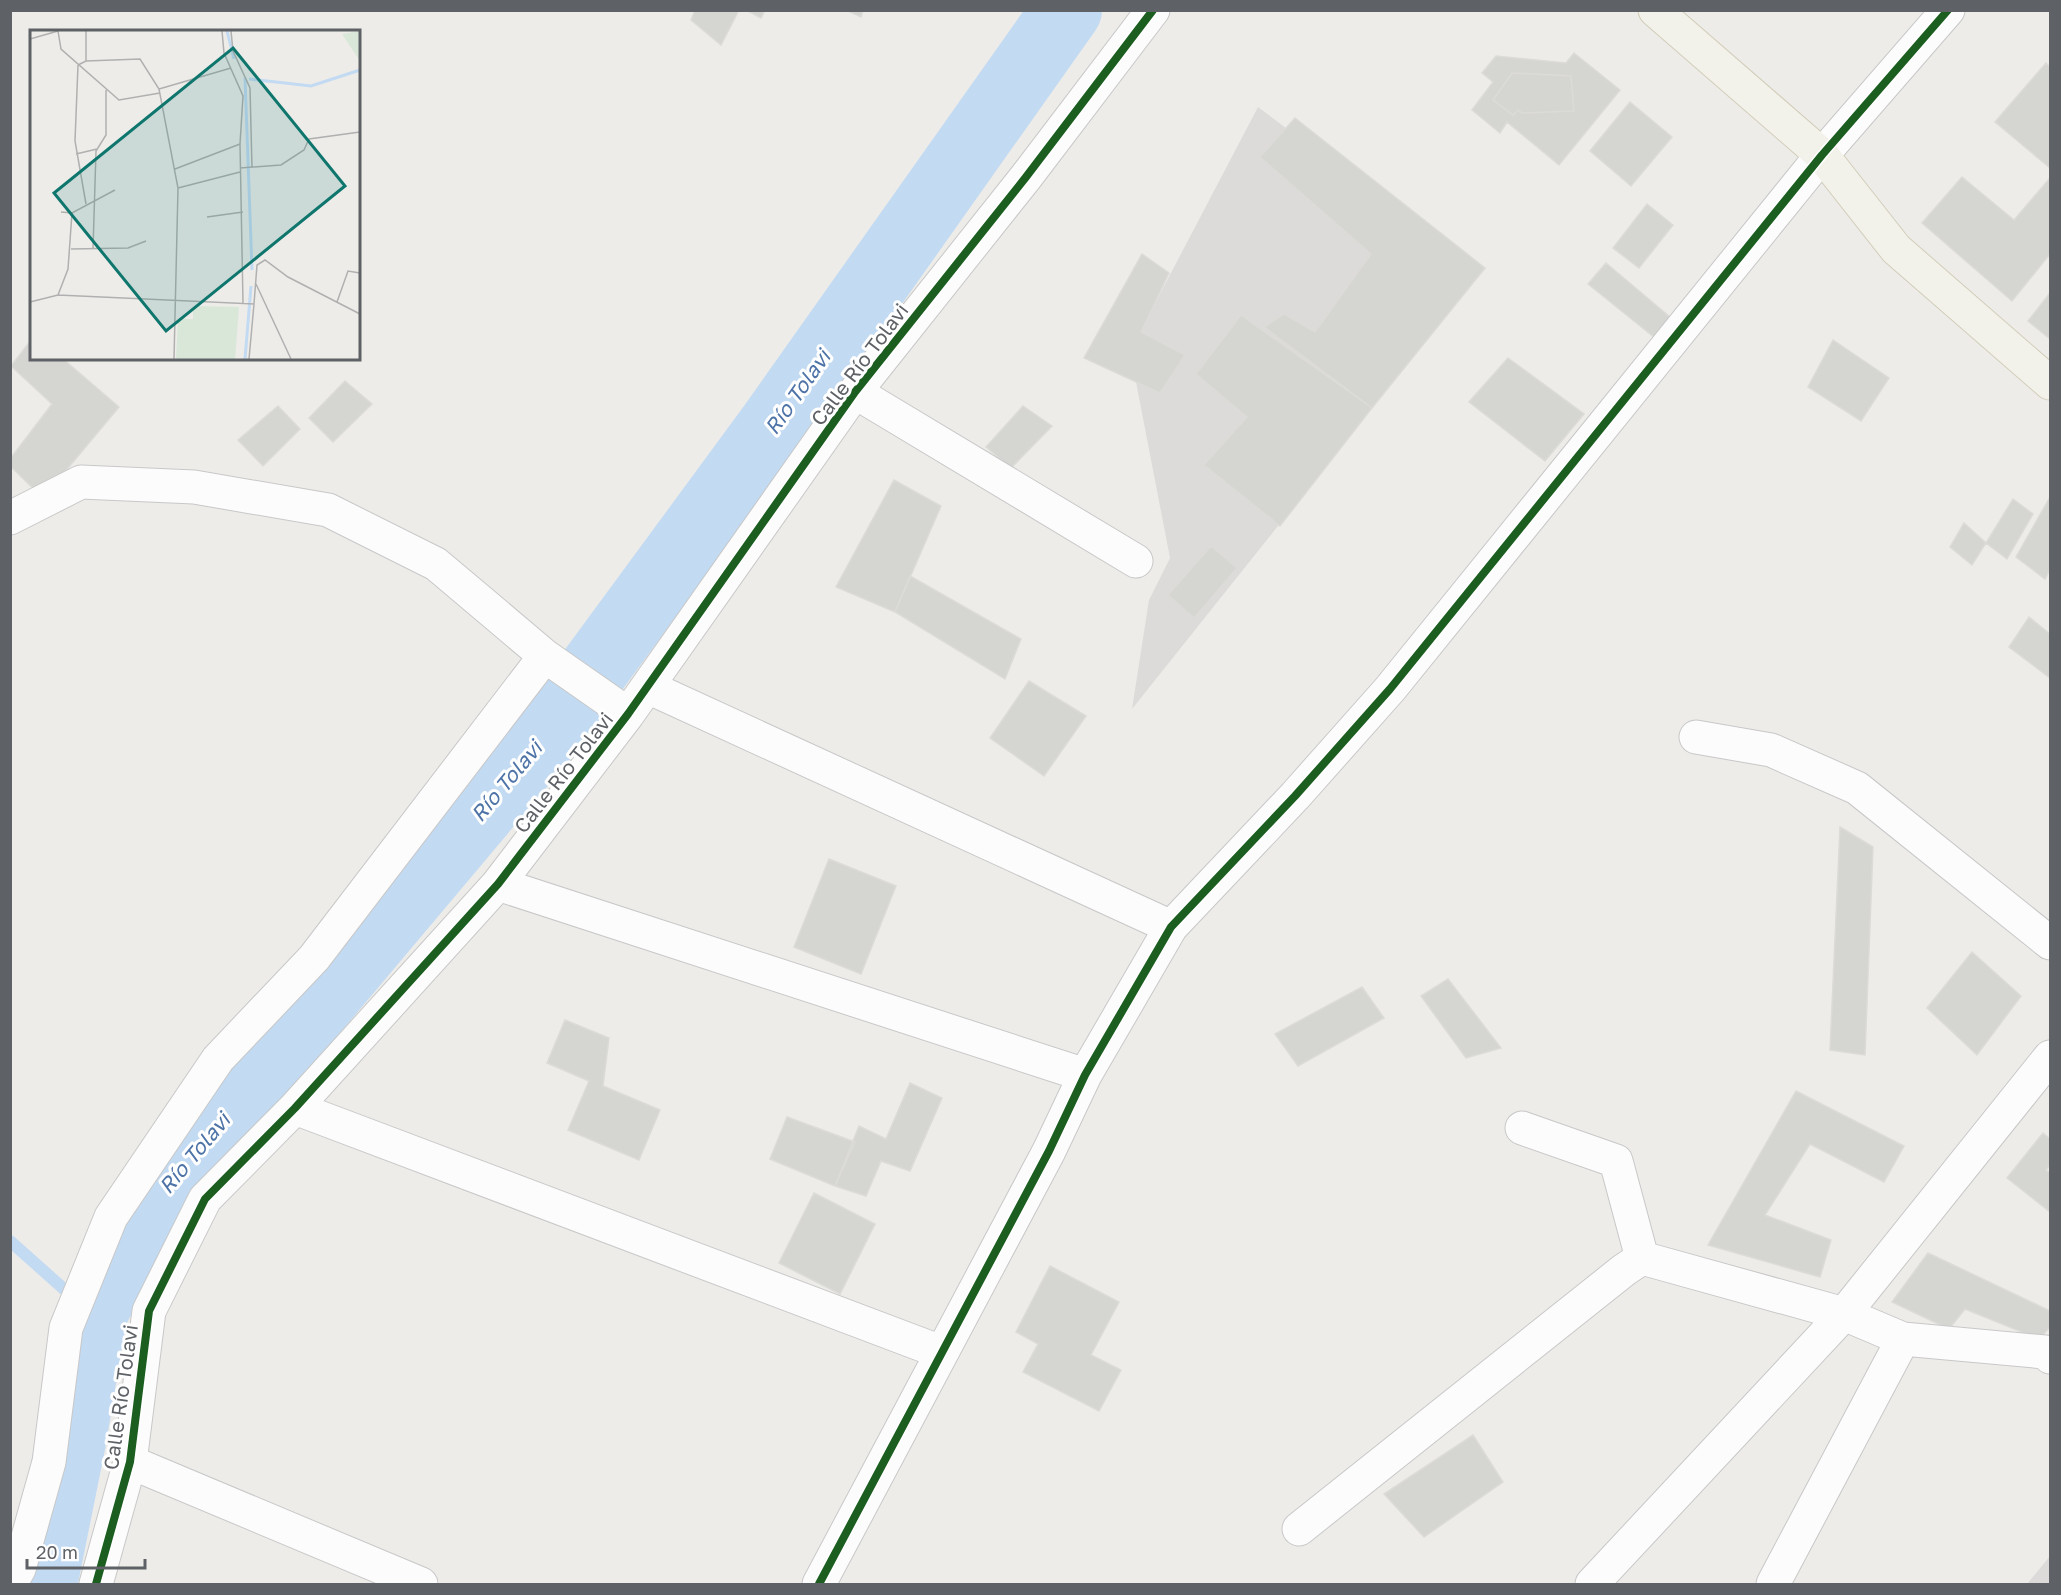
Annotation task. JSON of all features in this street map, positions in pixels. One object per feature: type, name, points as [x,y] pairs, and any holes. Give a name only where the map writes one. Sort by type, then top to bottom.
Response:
[{"type":"main road","points":[[1656,10],[1822,155],[1896,249],[2050,383]]},
{"type":"street","name":"Calle Río Tolavi","points":[[96,1584],[130,1462],[149,1311],[205,1199],[295,1108],[498,884],[648,687],[855,392],[1026,177],[1153,10]]},
{"type":"street","points":[[819,1584],[1049,1151],[1085,1075],[1171,927],[1295,796],[1390,689],[1822,155],[1948,10]]},
{"type":"street","points":[[855,392],[1136,561]]},
{"type":"street","points":[[10,518],[81,483],[194,488],[328,510],[436,564],[547,657],[627,713]]},
{"type":"street","points":[[10,1584],[19,1569],[49,1462],[66,1328],[111,1217],[218,1059],[315,958],[547,657]]},
{"type":"street","points":[[648,687],[1171,927]]},
{"type":"street","points":[[1696,737],[1771,750],[1857,788],[2050,943]]},
{"type":"street","points":[[498,884],[1085,1075]]},
{"type":"street","points":[[1592,1584],[1844,1314],[2050,1057]]},
{"type":"street","points":[[295,1108],[941,1352]]},
{"type":"street","points":[[1522,1128],[1616,1161],[1633,1264]]},
{"type":"street","points":[[1633,1264],[1844,1314],[1903,1339],[2049,1352]]},
{"type":"street","points":[[1299,1528],[1633,1264]]},
{"type":"street","points":[[1773,1584],[1903,1339]]},
{"type":"street","points":[[130,1462],[421,1584]]},
{"type":"shaded area","points":[[1258,107],[1479,274],[1132,709],[1149,600],[1170,558],[1130,351]]},
{"type":"shaded area","points":[[2050,1556],[2050,1584],[2027,1584]]},
{"type":"building","points":[[695,10],[739,10],[721,45],[691,20]]},
{"type":"building","points":[[746,10],[765,10],[761,18]]},
{"type":"building","points":[[846,10],[863,10],[861,17]]},
{"type":"building","points":[[1574,53],[1620,90],[1559,165],[1507,122],[1500,133],[1472,110],[1493,82],[1482,73],[1496,56],[1566,63]]},
{"type":"building","points":[[2046,63],[2050,67],[2050,168],[1995,122]]},
{"type":"building","points":[[1512,73],[1571,76],[1574,111],[1522,113],[1518,110],[1513,115],[1493,100]]},
{"type":"building","points":[[1630,102],[1672,137],[1631,186],[1590,151]]},
{"type":"building","points":[[1295,118],[1485,268],[1372,408],[1264,327],[1284,314],[1315,332],[1371,254],[1260,157]]},
{"type":"building","points":[[1962,177],[2014,220],[2050,178],[2050,254],[2012,301],[1922,223]]},
{"type":"building","points":[[1647,204],[1673,225],[1639,268],[1613,248]]},
{"type":"building","points":[[1142,254],[1169,273],[1141,332],[1185,355],[1160,393],[1084,358]]},
{"type":"building","points":[[1606,263],[1676,322],[1660,342],[1588,284]]},
{"type":"building","points":[[2050,293],[2050,339],[2028,321]]},
{"type":"building","points":[[1241,315],[1372,408],[1280,526],[1204,465],[1247,417],[1196,374]]},
{"type":"building","points":[[1833,340],[1889,378],[1861,421],[1808,387]]},
{"type":"building","points":[[30,342],[30,360],[64,360],[119,407],[43,498],[10,466],[10,459],[52,404],[11,366]]},
{"type":"building","points":[[1508,358],[1584,414],[1545,461],[1469,402]]},
{"type":"building","points":[[345,381],[372,404],[333,442],[309,418]]},
{"type":"building","points":[[278,406],[300,429],[263,466],[238,440]]},
{"type":"building","points":[[1023,406],[1052,426],[1011,468],[986,447]]},
{"type":"building","points":[[894,480],[941,506],[895,612],[836,587]]},
{"type":"building","points":[[2050,497],[2050,569],[2045,579],[2016,557]]},
{"type":"building","points":[[2013,499],[2033,514],[2007,559],[1986,543]]},
{"type":"building","points":[[1964,523],[1986,543],[1972,565],[1950,547]]},
{"type":"building","points":[[1211,546],[1237,568],[1194,618],[1168,595]]},
{"type":"building","points":[[910,576],[1021,639],[1005,679],[895,612]]},
{"type":"building","points":[[2029,617],[2050,634],[2050,678],[2009,647]]},
{"type":"building","points":[[1029,681],[1086,716],[1044,776],[990,738]]},
{"type":"building","points":[[1840,827],[1873,847],[1865,1055],[1830,1050]]},
{"type":"building","points":[[829,859],[896,886],[861,974],[794,947]]},
{"type":"building","points":[[1972,952],[2021,996],[1977,1055],[1927,1008]]},
{"type":"building","points":[[1448,979],[1501,1048],[1466,1058],[1421,996]]},
{"type":"building","points":[[1362,987],[1384,1018],[1298,1066],[1275,1034]]},
{"type":"building","points":[[565,1020],[609,1038],[603,1086],[660,1110],[639,1160],[568,1130],[589,1081],[547,1063]]},
{"type":"building","points":[[910,1083],[942,1098],[910,1171],[881,1161],[866,1196],[835,1186],[859,1126],[886,1139]]},
{"type":"building","points":[[1796,1091],[1904,1146],[1884,1182],[1810,1144],[1765,1215],[1831,1240],[1820,1277],[1708,1245]]},
{"type":"building","points":[[787,1117],[855,1142],[835,1186],[770,1159]]},
{"type":"building","points":[[2043,1133],[2050,1139],[2050,1165],[2046,1170],[2050,1173],[2050,1212],[2007,1178]]},
{"type":"building","points":[[814,1193],[875,1224],[840,1294],[779,1263]]},
{"type":"building","points":[[1928,1253],[2050,1311],[2050,1327],[2039,1339],[1965,1309],[1949,1329],[1892,1302]]},
{"type":"building","points":[[1050,1266],[1119,1302],[1091,1355],[1121,1370],[1099,1411],[1023,1372],[1038,1344],[1016,1332]]},
{"type":"building","points":[[1473,1435],[1503,1482],[1424,1537],[1384,1494]]},
{"type":"waterway","name":"Río Tolavi","points":[[39,1584],[44,1575],[71,1441],[92,1314],[152,1202],[550,729],[772,427],[1067,10]]},
{"type":"waterway","points":[[10,1241],[92,1314]]},
{"type":"cycle path","points":[[96,1584],[130,1462],[149,1311],[205,1199],[295,1108],[498,884],[628,714],[855,392],[1026,177],[1153,10]]},
{"type":"cycle path","points":[[819,1584],[1049,1151],[1085,1075],[1171,927],[1295,796],[1390,689],[1822,155],[1948,10]]}]
